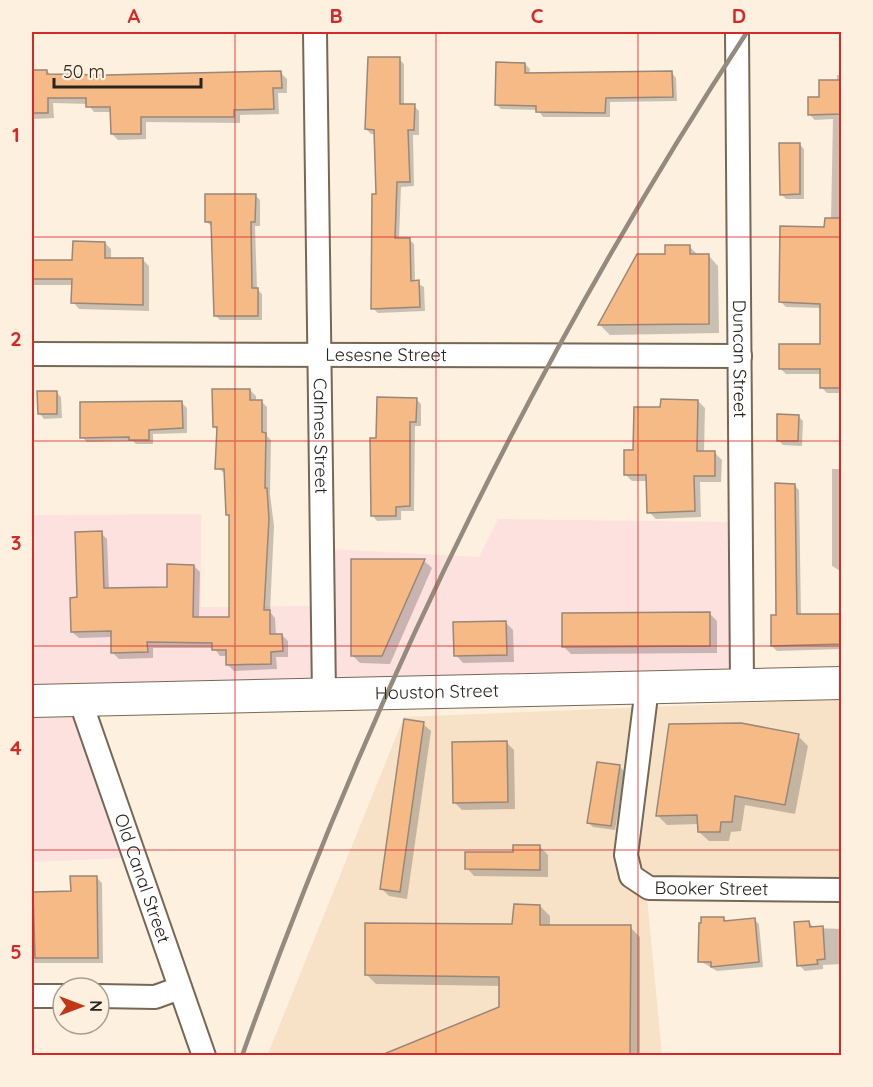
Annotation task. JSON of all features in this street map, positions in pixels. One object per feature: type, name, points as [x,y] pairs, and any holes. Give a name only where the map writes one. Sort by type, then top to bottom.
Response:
[{"type":"street","name":"Calmes Street","points":[[315,32],[324,695]]},
{"type":"street","name":"Duncan Street","points":[[736,32],[742,686]]},
{"type":"street","name":"Lesesne Street","points":[[32,354],[740,356]]},
{"type":"street","name":"Houston Street","points":[[32,701],[842,683]]},
{"type":"street","name":"Booker Street","points":[[647,688],[626,855],[631,876],[649,888],[842,890]]},
{"type":"street","name":"Old Canal Street","points":[[80,700],[204,1056]]},
{"type":"street","points":[[111,996],[155,997],[180,988]]},
{"type":"street","points":[[32,996],[51,996]]},
{"type":"shaded area","points":[[201,514],[201,607],[310,606],[310,548],[479,557],[498,519],[732,522],[730,674],[68,690],[125,858],[32,862],[32,515]]},
{"type":"shaded area","points":[[841,699],[841,878],[645,876],[662,1055],[267,1056],[404,717]]},
{"type":"building","points":[[368,57],[400,57],[400,104],[415,104],[414,130],[408,130],[410,182],[397,182],[395,238],[410,238],[411,281],[419,280],[420,307],[371,309],[372,194],[376,194],[374,130],[365,129]]},
{"type":"building","points":[[496,62],[525,63],[525,73],[672,71],[673,97],[606,98],[605,113],[536,112],[536,106],[495,105]]},
{"type":"building","points":[[32,70],[47,70],[47,74],[106,75],[281,71],[282,88],[273,88],[274,109],[234,110],[234,117],[141,117],[141,134],[111,134],[110,107],[86,107],[86,98],[48,98],[48,113],[32,113]]},
{"type":"building","points":[[819,80],[842,80],[842,114],[808,115],[808,97],[819,97]]},
{"type":"building","points":[[779,143],[800,143],[800,194],[780,195]]},
{"type":"building","points":[[205,194],[256,194],[255,222],[251,222],[252,288],[258,288],[258,316],[214,316],[211,222],[205,222]]},
{"type":"building","points":[[825,218],[842,218],[842,388],[820,388],[820,369],[779,369],[779,344],[820,344],[820,304],[779,302],[780,226],[824,227]]},
{"type":"building","points":[[73,241],[105,242],[105,258],[143,258],[143,305],[71,303],[72,279],[32,279],[32,260],[72,260]]},
{"type":"building","points":[[665,245],[690,245],[690,254],[709,254],[709,324],[598,325],[637,254],[665,254]]},
{"type":"building","points":[[212,389],[250,389],[250,400],[262,400],[262,432],[266,433],[265,488],[267,488],[269,519],[264,610],[270,610],[270,634],[282,634],[283,651],[271,652],[271,664],[226,665],[226,650],[212,650],[212,643],[147,642],[148,652],[111,653],[111,631],[71,632],[70,598],[77,597],[75,532],[102,531],[104,588],[167,587],[167,564],[194,565],[193,617],[229,617],[229,515],[226,515],[224,469],[215,469],[217,427],[213,427]]},
{"type":"building","points":[[37,391],[57,391],[57,414],[38,414]]},
{"type":"building","points":[[377,397],[417,398],[416,422],[410,422],[410,506],[396,507],[396,516],[371,516],[370,438],[376,438]]},
{"type":"building","points":[[661,399],[698,400],[697,451],[715,451],[715,476],[694,476],[695,511],[647,513],[646,475],[624,475],[624,450],[633,450],[634,407],[660,407]]},
{"type":"building","points":[[182,401],[183,428],[149,430],[149,440],[129,440],[129,437],[80,438],[80,402]]},
{"type":"building","points":[[777,414],[799,415],[798,441],[777,441]]},
{"type":"building","points":[[775,483],[795,484],[797,614],[842,614],[842,644],[771,646],[771,615],[776,615]]},
{"type":"building","points":[[351,559],[425,559],[382,656],[351,656]]},
{"type":"building","points":[[710,612],[710,646],[562,647],[562,613]]},
{"type":"building","points":[[506,621],[507,655],[454,656],[453,622]]},
{"type":"building","points":[[404,719],[424,722],[400,892],[380,889]]},
{"type":"building","points":[[741,723],[799,734],[785,805],[735,796],[732,822],[721,822],[720,832],[698,832],[697,815],[656,816],[669,724]]},
{"type":"building","points":[[507,741],[508,802],[453,803],[452,742]]},
{"type":"building","points":[[597,762],[620,765],[611,826],[587,823]]},
{"type":"building","points":[[513,845],[540,845],[540,870],[465,869],[465,852],[513,852]]},
{"type":"building","points":[[70,876],[97,876],[98,958],[35,958],[33,892],[71,891]]},
{"type":"building","points":[[514,904],[540,905],[540,925],[631,925],[630,1056],[379,1056],[499,1007],[499,977],[365,975],[365,923],[512,924]]},
{"type":"building","points":[[701,917],[724,917],[724,921],[755,918],[759,962],[711,967],[711,962],[698,962]]},
{"type":"building","points":[[809,921],[810,927],[823,926],[825,959],[817,960],[818,964],[797,966],[794,922]]},
{"type":"railway","points":[[242,1056],[292,922],[346,789],[403,658],[464,529],[598,276],[671,153],[747,32]]}]
